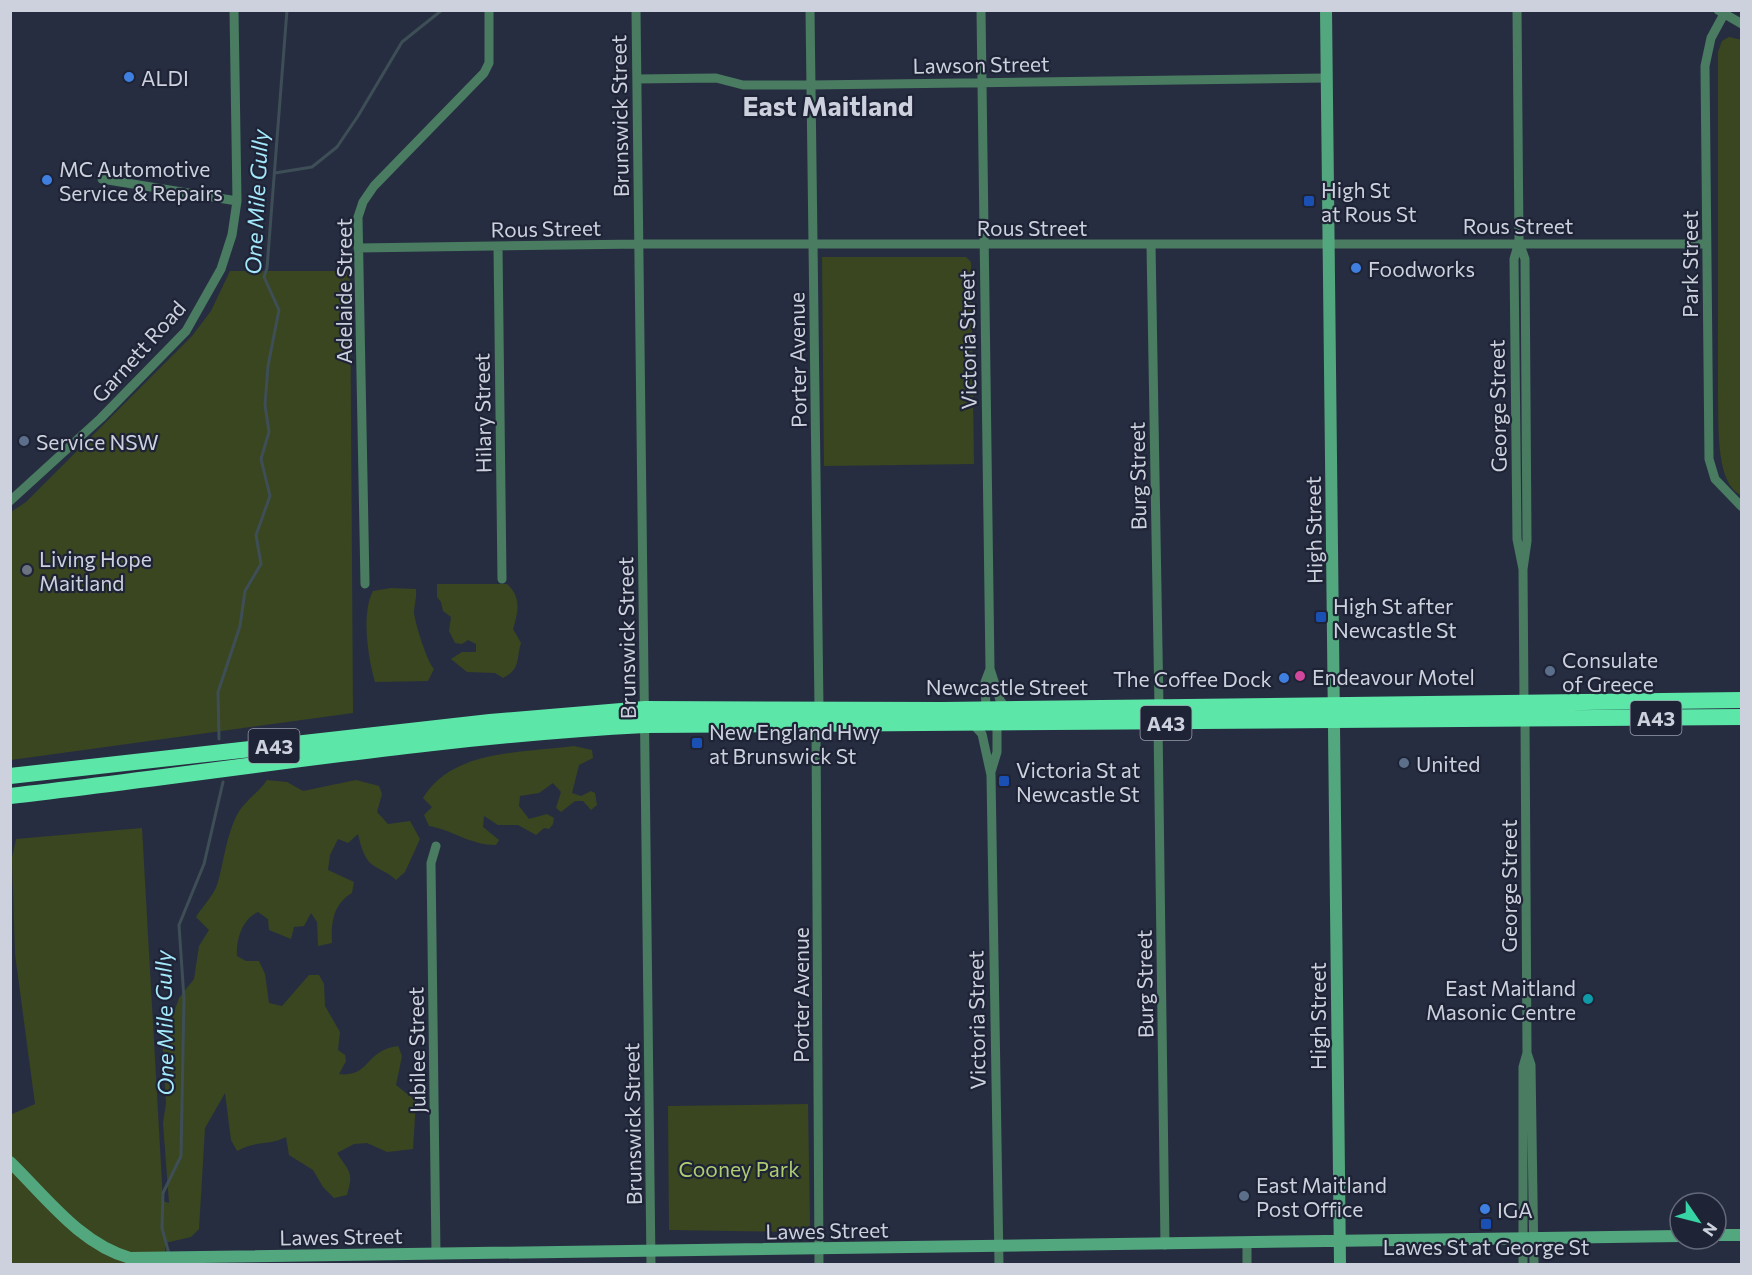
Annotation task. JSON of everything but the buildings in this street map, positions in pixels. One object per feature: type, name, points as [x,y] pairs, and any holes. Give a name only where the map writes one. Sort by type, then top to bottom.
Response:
[{"type":"highway","name":"Newcastle Street","points":[[1525,711],[1742,700]]},
{"type":"highway","name":"Newcastle Street","points":[[490,730],[645,717],[970,717],[986,709],[1159,715],[1525,711],[1742,717]]},
{"type":"highway","points":[[986,709],[1020,724]]},
{"type":"highway","name":"Newcastle Street","points":[[997,724],[1159,715]]},
{"type":"highway","points":[[970,717],[997,724]]},
{"type":"highway","name":"A43","points":[[10,776],[490,730]]},
{"type":"highway","name":"A43","points":[[10,796],[490,730]]},
{"type":"main road","name":"High Street","points":[[1326,10],[1340,1264]]},
{"type":"main road","name":"Lawes Street","points":[[10,1162],[84,1235],[98,1246],[130,1261],[183,1257],[309,1260],[436,1254],[493,1259],[651,1258],[820,1249],[1668,1236]]},
{"type":"street","name":"Garnett Road","points":[[10,501],[101,418],[186,331],[221,269],[232,235],[237,201],[234,10]]},
{"type":"street","name":"Adelaide Street","points":[[365,584],[358,217],[363,202],[374,186],[484,73],[489,63],[489,10]]},
{"type":"street","name":"Brunswick Street","points":[[636,10],[651,1258]]},
{"type":"street","name":"Porter Avenue","points":[[810,10],[812,246],[816,349],[819,1264]]},
{"type":"street","name":"Victoria Street","points":[[981,10],[990,669],[1000,700],[1006,709]]},
{"type":"street","name":"George Street","points":[[1517,10],[1519,242],[1525,259],[1527,541],[1523,569],[1527,1053],[1523,1066],[1529,1238],[1534,1264]]},
{"type":"street","points":[[1721,12],[1740,20]]},
{"type":"street","name":"Park Street","points":[[1721,12],[1706,66],[1708,459],[1715,479],[1742,507]]},
{"type":"street","name":"Lawson Street","points":[[637,79],[716,78],[743,85],[812,86],[982,81],[1327,78]]},
{"type":"street","points":[[102,179],[237,201]]},
{"type":"street","name":"Rous Street","points":[[358,248],[639,244],[812,246],[1519,242],[1706,244]]},
{"type":"street","name":"Burg Street","points":[[1151,245],[1165,1245]]},
{"type":"street","name":"Hilary Street","points":[[498,246],[502,579]]},
{"type":"street","name":"Victoria Street","points":[[986,709],[985,682],[990,669]]},
{"type":"street","name":"Victoria Street","points":[[970,717],[982,734],[991,775],[999,1264]]},
{"type":"street","name":"Victoria Street","points":[[991,775],[997,752],[997,724]]},
{"type":"street","name":"Jubilee Street","points":[[436,846],[431,862],[436,1254]]},
{"type":"street","name":"George Street","points":[[1523,1264],[1529,1238]]},
{"type":"street","points":[[1247,1264],[1248,1244]]},
{"type":"green space","points":[[1729,37],[1742,40],[1741,495],[1727,478],[1720,451],[1718,421],[1718,52],[1722,41]]},
{"type":"green space","points":[[822,257],[966,257],[971,262],[974,464],[824,466]]},
{"type":"green space","points":[[230,271],[350,271],[353,713],[11,760],[11,512],[26,502],[192,336],[211,311]]},
{"type":"green space","points":[[437,584],[507,584],[512,589],[518,605],[513,629],[521,643],[517,663],[509,675],[503,678],[495,673],[467,672],[451,659],[462,652],[476,652],[476,644],[468,640],[462,644],[455,643],[449,631],[451,617],[443,611],[437,597]]},
{"type":"green space","points":[[391,588],[416,589],[415,618],[425,651],[434,669],[428,681],[375,682],[368,648],[367,611],[373,591]]},
{"type":"green space","points":[[574,746],[592,750],[593,758],[579,765],[572,793],[581,796],[591,791],[595,793],[597,805],[591,810],[583,801],[575,801],[561,812],[556,808],[561,792],[553,783],[539,793],[520,796],[519,806],[529,819],[547,814],[554,818],[549,829],[544,828],[536,835],[518,825],[498,825],[484,816],[483,827],[499,840],[496,845],[478,843],[429,826],[424,815],[432,807],[423,798],[436,782],[452,770],[491,756]]},
{"type":"green space","points":[[267,780],[287,782],[303,791],[356,780],[379,786],[382,794],[377,812],[388,824],[410,821],[420,839],[405,872],[396,880],[369,861],[358,834],[348,843],[338,839],[330,855],[328,870],[354,882],[352,893],[341,903],[334,915],[332,943],[318,946],[317,922],[311,913],[304,926],[294,927],[291,939],[269,930],[268,919],[258,912],[252,915],[244,925],[237,950],[237,956],[246,961],[259,961],[265,974],[269,1003],[282,1006],[309,975],[319,975],[324,984],[325,1006],[340,1032],[338,1050],[345,1055],[346,1061],[339,1074],[357,1072],[379,1053],[398,1046],[402,1056],[396,1085],[416,1101],[413,1149],[387,1152],[367,1143],[354,1144],[337,1153],[349,1172],[350,1181],[347,1195],[334,1198],[323,1187],[313,1170],[289,1155],[286,1137],[250,1145],[237,1151],[231,1140],[225,1093],[205,1128],[199,1229],[191,1237],[165,1243],[166,1264],[11,1264],[10,1115],[35,1104],[15,954],[12,858],[16,839],[142,828],[163,1201],[169,1203],[163,1123],[166,1103],[162,1033],[172,1018],[179,998],[194,979],[199,946],[209,930],[196,917],[216,887],[235,819],[242,807]]},
{"type":"green space","name":"Cooney Park","points":[[808,1104],[810,1226],[804,1232],[669,1230],[668,1106]]},
{"type":"waterway","name":"One Mile Gully","points":[[219,739],[218,692],[240,626],[245,591],[261,564],[256,535],[270,496],[261,459],[269,432],[265,405],[268,366],[279,310],[264,277],[267,268],[287,10]]},
{"type":"waterway","points":[[275,173],[312,167],[337,147],[402,42],[442,10]]},
{"type":"waterway","name":"One Mile Gully","points":[[169,1254],[162,1228],[163,1193],[181,1156],[184,999],[179,925],[204,864],[223,782]]},
{"type":"place","name":"ALDI","points":[[129,77]]},
{"type":"place","name":"MC Automotive Service & Repairs","points":[[47,180]]},
{"type":"place","name":"High St at Rous St","points":[[1309,201]]},
{"type":"place","name":"Foodworks","points":[[1356,268]]},
{"type":"place","name":"Service NSW","points":[[24,441]]},
{"type":"place","name":"Living Hope Maitland","points":[[27,570]]},
{"type":"place","name":"High St after Newcastle St","points":[[1321,617]]},
{"type":"place","name":"Consulate of Greece","points":[[1550,671]]},
{"type":"place","name":"Endeavour Motel","points":[[1300,676]]},
{"type":"place","name":"The Coffee Dock","points":[[1284,678]]},
{"type":"place","name":"New England Hwy at Brunswick St","points":[[697,743]]},
{"type":"place","name":"United","points":[[1404,763]]},
{"type":"place","name":"Victoria St at Newcastle St","points":[[1004,781]]},
{"type":"place","name":"East Maitland Masonic Centre","points":[[1588,999]]},
{"type":"place","name":"East Maitland Post Office","points":[[1244,1196]]},
{"type":"place","name":"IGA","points":[[1485,1209]]},
{"type":"place","name":"Lawes St at George St","points":[[1486,1224]]},
{"type":"district","name":"East Maitland","points":[[828,105]]}]
